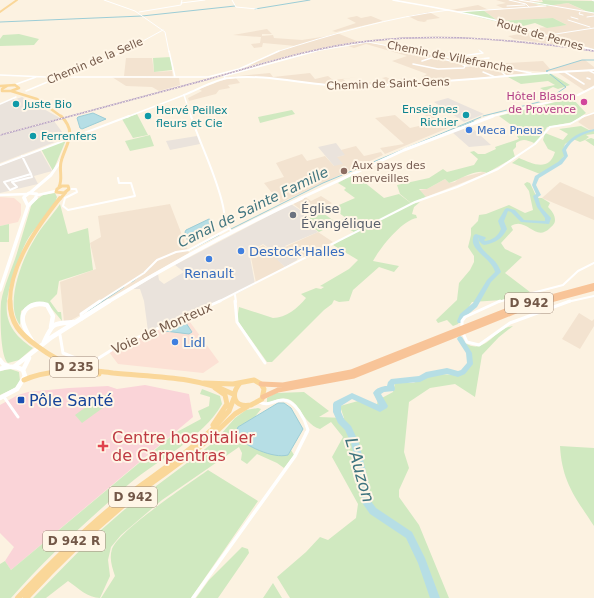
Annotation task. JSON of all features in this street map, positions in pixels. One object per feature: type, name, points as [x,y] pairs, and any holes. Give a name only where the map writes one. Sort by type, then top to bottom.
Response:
[{"type":"highway","name":"D 942","points":[[263,397],[278,390],[354,376],[518,306],[594,285]]},
{"type":"highway","name":"D 942","points":[[468,328],[521,309],[594,289]]},
{"type":"highway","name":"D 942","points":[[261,384],[283,385],[351,372],[447,337]]},
{"type":"main road","points":[[0,12],[17,0]]},
{"type":"main road","points":[[1,89],[13,85],[19,88],[22,93]]},
{"type":"main road","points":[[15,366],[31,356],[44,343],[132,286],[288,203],[411,147],[484,118],[578,95],[594,87]]},
{"type":"main road","points":[[1,89],[6,92],[19,88]]},
{"type":"main road","points":[[11,91],[22,93],[62,116],[67,122],[70,134],[61,167],[62,180],[67,189]]},
{"type":"main road","points":[[25,199],[54,172],[64,155]]},
{"type":"main road","points":[[59,200],[58,190],[62,180]]},
{"type":"main road","points":[[58,190],[67,189]]},
{"type":"main road","points":[[58,190],[67,189]]},
{"type":"main road","name":"D 235","points":[[67,189],[28,244],[11,292],[9,306],[13,323],[19,331],[33,343],[65,364],[80,369],[195,382]]},
{"type":"main road","points":[[0,290],[28,206],[38,195],[35,193],[29,194]]},
{"type":"main road","points":[[25,199],[34,199]]},
{"type":"main road","points":[[25,199],[28,206]]},
{"type":"main road","points":[[33,343],[22,316],[23,312],[31,305],[43,303],[48,306],[53,316],[65,329]]},
{"type":"main road","points":[[44,343],[51,327],[53,316]]},
{"type":"main road","points":[[51,327],[81,320]]},
{"type":"main road","points":[[49,333],[57,335]]},
{"type":"main road","points":[[24,380],[23,370],[31,356]]},
{"type":"main road","points":[[0,360],[3,364],[15,366],[23,370]]},
{"type":"main road","points":[[0,369],[9,366]]},
{"type":"main road","points":[[2,397],[17,389],[24,380],[37,374],[48,372],[99,374],[110,372]]},
{"type":"main road","points":[[249,380],[256,381],[261,384],[264,389],[263,397],[259,402],[248,406],[242,405],[234,396],[216,388],[195,382],[240,383],[249,380]]},
{"type":"main road","points":[[234,396],[236,387],[240,383]]},
{"type":"main road","points":[[210,432],[210,428],[216,422],[226,404],[225,395],[216,388]]},
{"type":"main road","name":"D 942 R","points":[[18,598],[60,553],[113,507],[210,432],[233,406],[234,396]]},
{"type":"main road","name":"D 942","points":[[26,598],[52,569],[91,533],[128,501],[213,437],[236,412],[248,406]]},
{"type":"street","points":[[104,0],[138,12],[163,30],[171,56],[175,77]]},
{"type":"street","points":[[138,12],[204,0]]},
{"type":"street","points":[[232,0],[236,7],[257,9]]},
{"type":"street","name":"Route de Pernes","points":[[393,0],[450,10],[510,24],[543,36],[594,50]]},
{"type":"street","points":[[509,0],[530,7]]},
{"type":"street","points":[[519,0],[546,6],[594,13]]},
{"type":"street","points":[[527,2],[539,0]]},
{"type":"street","points":[[506,6],[526,5]]},
{"type":"street","points":[[455,12],[546,6]]},
{"type":"street","points":[[0,75],[36,77],[211,76],[239,69],[276,52],[318,40],[341,31],[421,13],[450,10]]},
{"type":"street","points":[[580,11],[578,12],[579,14],[583,15]]},
{"type":"street","points":[[587,17],[594,16]]},
{"type":"street","points":[[571,17],[578,19]]},
{"type":"street","points":[[568,20],[593,28]]},
{"type":"street","points":[[543,36],[593,28]]},
{"type":"street","name":"Chemin de la Selle","points":[[26,91],[125,50],[163,30]]},
{"type":"street","name":"Chemin de Villefranche","points":[[224,78],[224,76],[293,56],[329,48],[368,42],[531,73]]},
{"type":"street","points":[[454,58],[483,53],[479,50]]},
{"type":"street","points":[[465,66],[460,63],[434,57],[413,64],[426,69],[438,70],[464,68],[465,66],[481,66],[501,71],[506,76]]},
{"type":"street","points":[[468,61],[489,58]]},
{"type":"street","name":"Chemin de Saint-Gens","points":[[184,95],[224,78],[264,79],[345,87],[461,81],[531,73],[590,70],[594,72]]},
{"type":"street","points":[[483,72],[496,77]]},
{"type":"street","points":[[565,72],[584,84]]},
{"type":"street","points":[[13,85],[36,77]]},
{"type":"street","points":[[19,88],[25,82]]},
{"type":"street","points":[[0,165],[184,95],[199,139],[214,169],[228,229],[232,232]]},
{"type":"street","points":[[0,104],[16,97]]},
{"type":"street","points":[[265,363],[237,322],[235,295],[300,260],[415,202],[456,187],[498,169],[535,144],[550,127],[570,124],[586,114],[594,113]]},
{"type":"street","points":[[22,156],[31,174]]},
{"type":"street","points":[[31,174],[32,177],[12,182],[17,188],[10,190],[4,182],[10,180],[31,174]]},
{"type":"street","points":[[67,189],[76,190],[77,192],[65,198],[63,204],[66,210],[134,196],[131,183],[119,182],[118,178]]},
{"type":"street","points":[[38,195],[58,190]]},
{"type":"street","points":[[0,195],[29,194]]},
{"type":"street","points":[[16,195],[25,199]]},
{"type":"street","points":[[81,320],[80,316],[82,314],[144,273],[157,260],[176,252],[189,250],[228,229]]},
{"type":"street","points":[[594,263],[578,270],[563,286],[501,301],[474,312],[462,321],[464,337],[469,344],[479,345],[491,338],[504,326],[562,304],[594,296]]},
{"type":"street","name":"Voie de Monteux","points":[[57,335],[62,341],[61,350],[63,353],[85,362],[94,361],[118,346],[235,295]]},
{"type":"street","points":[[2,397],[18,417]]},
{"type":"street","points":[[194,598],[248,519],[295,456],[308,430],[304,420],[294,405],[289,401],[280,401],[265,405],[259,402]]},
{"type":"shaded area","points":[[496,0],[518,0],[530,3],[521,0],[542,0],[532,3],[539,5],[534,7],[568,3],[587,12],[594,13],[594,49],[540,34],[581,48],[514,39],[508,36],[532,32],[537,34],[543,32],[537,28],[567,25],[553,18],[498,21],[483,10],[451,10],[478,5],[489,10],[505,9],[496,5],[506,3]]},
{"type":"shaded area","points":[[429,12],[440,18],[426,20],[427,21],[424,22],[408,16]]},
{"type":"shaded area","points":[[357,16],[361,18],[371,16],[383,21],[336,32],[332,31],[356,23],[347,18]]},
{"type":"shaded area","points":[[267,29],[272,34],[262,34],[262,36],[273,35],[274,38],[302,40],[328,36],[296,46],[263,43],[262,47],[254,48],[251,44],[260,43],[261,37],[233,35]]},
{"type":"shaded area","points":[[337,33],[359,42],[332,46],[248,66],[276,52]]},
{"type":"shaded area","points":[[366,42],[488,64],[543,61],[550,69],[545,72],[521,70],[528,73],[436,82],[422,77],[427,74],[392,61],[407,56],[366,44],[354,48],[345,45]]},
{"type":"shaded area","points":[[126,58],[152,58],[154,72],[172,71],[173,77],[124,76]]},
{"type":"shaded area","points":[[585,60],[594,67],[594,70],[546,71]]},
{"type":"shaded area","points":[[594,71],[594,85],[585,91],[557,72]]},
{"type":"shaded area","points":[[270,73],[273,77],[310,73],[315,79],[328,76],[333,80],[358,77],[343,79],[350,85],[386,80],[382,78],[386,77],[395,81],[403,78],[415,83],[343,86],[256,77],[229,77]]},
{"type":"shaded area","points":[[112,77],[179,78],[180,85],[159,91],[152,87],[126,86]]},
{"type":"shaded area","points":[[236,78],[240,83],[228,85],[230,88],[219,90],[216,94],[189,101],[188,98],[202,91],[199,89],[226,79]]},
{"type":"shaded area","points":[[22,97],[60,118],[0,134],[0,104],[10,99]]},
{"type":"shaded area","points":[[448,98],[484,114],[464,122],[434,102]]},
{"type":"shaded area","points":[[438,105],[447,111],[431,115],[437,120],[446,118],[453,126],[385,154],[380,148],[404,144],[375,118],[395,115],[410,128],[434,122],[417,109]]},
{"type":"shaded area","points":[[594,113],[594,129],[590,130],[578,122],[587,114]]},
{"type":"shaded area","points":[[54,121],[65,136],[60,140],[0,163],[0,135]]},
{"type":"shaded area","points":[[469,125],[491,145],[469,147],[452,132]]},
{"type":"shaded area","points":[[197,136],[200,144],[170,150],[166,141]]},
{"type":"shaded area","points":[[336,143],[345,155],[337,157],[343,164],[334,166],[318,147]]},
{"type":"shaded area","points":[[356,146],[364,156],[381,152],[383,155],[280,203],[264,183],[284,177],[276,163],[302,154],[307,161],[325,156],[334,166],[337,157],[344,155],[341,150]]},
{"type":"shaded area","points":[[40,150],[52,171],[34,176],[38,184],[0,193],[0,166]]},
{"type":"shaded area","points":[[483,172],[487,173],[426,197],[419,190],[427,189],[445,179],[449,183],[455,182],[459,178]]},
{"type":"shaded area","points":[[560,182],[594,197],[594,220],[542,198]]},
{"type":"shaded area","points":[[321,196],[332,203],[327,207],[331,210],[324,213],[320,210],[309,216],[292,203],[305,197],[311,201]]},
{"type":"shaded area","points":[[0,197],[14,198],[21,204],[21,215],[18,222],[0,226]]},
{"type":"shaded area","points":[[170,204],[189,253],[68,322],[64,322],[60,282],[96,269],[90,243],[101,237],[98,216]]},
{"type":"shaded area","points":[[291,204],[309,216],[301,220],[318,232],[285,246],[298,257],[297,260],[285,267],[272,255],[274,252],[263,244],[249,252],[255,284],[240,292],[148,331],[144,301],[140,289],[133,289],[158,274],[159,280],[164,284],[184,272],[175,265]]},
{"type":"shaded area","points":[[318,232],[333,242],[302,258],[285,247]]},
{"type":"shaded area","points":[[263,245],[273,252],[272,254],[285,267],[256,283],[250,252]]},
{"type":"shaded area","points":[[579,313],[592,321],[594,319],[594,326],[580,349],[562,339]]},
{"type":"shaded area","points":[[187,318],[219,362],[203,373],[118,364],[109,352],[152,332]]},
{"type":"shaded area","points":[[145,385],[189,394],[193,417],[11,570],[5,561],[14,547],[0,533],[0,405],[18,395],[28,392],[108,386],[117,389]]},
{"type":"green space","points":[[542,0],[594,1],[594,13],[588,12],[568,3],[547,6],[532,3],[543,2]]},
{"type":"green space","points":[[483,10],[498,21],[553,18],[567,25],[547,28],[535,23],[519,27],[457,12]]},
{"type":"green space","points":[[19,34],[39,39],[34,45],[0,46],[0,39],[3,35]]},
{"type":"green space","points":[[171,57],[172,70],[154,72],[153,58]]},
{"type":"green space","points":[[546,73],[549,75],[548,73],[550,73],[570,85],[558,89],[553,87],[545,91],[540,88],[555,85],[548,81],[521,84],[508,77]]},
{"type":"green space","points":[[572,98],[586,113],[573,122],[547,127],[540,138],[534,143],[525,140],[518,141],[513,150],[515,157],[487,173],[473,173],[449,183],[445,179],[427,189],[419,189],[426,197],[411,203],[400,194],[397,185],[429,178],[443,169],[447,172],[474,165],[478,159],[470,152],[474,151],[478,154],[485,154],[496,149],[495,147],[519,139],[517,136],[518,133],[510,124],[499,116]]},
{"type":"green space","points":[[292,110],[295,114],[260,123],[258,117]]},
{"type":"green space","points":[[137,114],[148,135],[133,138],[122,119]]},
{"type":"green space","points":[[581,126],[589,130],[594,130],[594,134],[586,135],[589,137],[580,142],[573,139],[565,144],[563,150],[565,155],[559,162],[540,174],[512,163],[519,158],[540,165],[549,162],[555,152],[548,149],[543,140],[545,133],[563,140],[568,134],[559,129]]},
{"type":"green space","points":[[150,135],[154,146],[130,151],[125,141]]},
{"type":"green space","points":[[591,138],[594,139],[594,146],[585,140]]},
{"type":"green space","points":[[66,140],[53,171],[41,149]]},
{"type":"green space","points":[[354,174],[384,198],[399,194],[412,204],[420,202],[414,207],[412,214],[416,215],[417,218],[411,220],[398,229],[386,242],[373,261],[399,266],[394,272],[379,267],[353,290],[349,301],[339,302],[334,300],[332,304],[324,310],[272,362],[267,362],[237,320],[239,307],[273,318],[278,318],[295,309],[306,298],[301,294],[316,288],[321,289],[324,287],[320,286],[349,269],[358,260],[333,245],[354,232],[336,222],[346,218],[332,208],[355,198],[344,190],[346,188],[338,183]]},
{"type":"green space","points":[[527,182],[530,183],[537,198],[542,198],[550,203],[548,207],[554,215],[554,223],[545,232],[540,233],[522,224],[511,226],[513,230],[501,243],[505,249],[522,257],[505,273],[530,292],[502,300],[472,302],[458,324],[453,326],[447,320],[438,323],[436,320],[457,300],[459,283],[470,270],[474,262],[474,256],[468,247],[471,228],[478,221],[479,215],[486,214],[509,205],[525,213],[533,210],[529,191],[524,184]]},
{"type":"green space","points":[[55,193],[57,197],[55,203],[24,245],[8,294],[7,314],[10,323],[22,340],[33,348],[19,360],[8,363],[3,353],[1,335],[1,302],[4,289],[17,253],[32,203],[43,195]]},
{"type":"green space","points":[[60,204],[68,234],[88,228],[93,270],[59,281],[57,294],[50,301],[58,312],[61,312],[62,321],[44,302],[32,303],[21,311],[20,325],[14,306],[16,282],[29,248],[43,226]]},
{"type":"green space","points":[[320,211],[337,223],[319,232],[302,220]]},
{"type":"green space","points":[[9,224],[9,242],[0,242],[0,226]]},
{"type":"green space","points":[[513,326],[499,337],[482,355],[475,397],[455,384],[430,388],[409,402],[404,452],[409,468],[399,490],[399,497],[419,525],[449,598],[290,598],[277,577],[306,552],[320,537],[328,540],[356,518],[358,504],[332,457],[343,437],[331,422],[320,429],[312,425],[306,419],[293,402],[287,399],[279,399],[269,403],[267,402],[267,398],[276,393],[304,392],[329,411],[319,417],[344,418],[340,406],[358,401],[376,409],[378,400],[393,392],[395,383],[413,383],[437,374],[458,375],[464,373],[471,365],[472,359],[465,343],[472,346],[479,346],[490,340],[500,331]]},
{"type":"green space","points":[[10,369],[19,372],[20,381],[15,388],[0,395],[0,371]]},
{"type":"green space","points":[[202,389],[220,396],[222,404],[203,428],[192,438],[129,484],[53,553],[11,598],[0,598],[0,564],[5,561],[11,570],[175,433],[201,419],[198,411],[209,406],[210,397],[200,394]]},
{"type":"green space","points":[[102,395],[110,395],[112,398],[111,402],[82,423],[75,415]]},
{"type":"green space","points":[[261,409],[254,418],[238,427],[288,455],[291,450],[294,455],[284,468],[277,463],[257,454],[247,464],[241,460],[242,453],[239,447],[162,500],[121,535],[111,547],[108,560],[110,576],[100,598],[87,594],[68,581],[46,598],[33,598],[92,538],[124,510],[215,441],[235,418],[246,410]]},
{"type":"green space","points":[[560,446],[594,448],[594,526],[571,489],[563,470]]},
{"type":"green space","points":[[208,470],[258,501],[191,598],[101,598],[115,576],[111,556],[112,549],[117,541],[140,519]]},
{"type":"green space","points":[[242,547],[248,549],[249,553],[218,598],[196,598],[209,580]]},
{"type":"green space","points":[[273,583],[282,598],[263,598]]},
{"type":"water","points":[[93,113],[106,119],[82,129],[80,128],[77,118]]},
{"type":"water","points":[[209,219],[213,221],[214,231],[194,242],[188,242],[185,232],[186,230]]},
{"type":"water","points":[[184,322],[192,332],[189,334],[165,331]]},
{"type":"water","points":[[278,403],[284,403],[291,408],[303,429],[288,455],[275,455],[260,451],[245,443],[235,435],[238,427]]},
{"type":"waterway","points":[[255,9],[310,0]]},
{"type":"waterway","points":[[0,22],[142,16],[235,6]]},
{"type":"waterway","name":"Canal de Sainte Famille","points":[[548,72],[546,71],[582,60],[594,60]]},
{"type":"waterway","name":"Canal de Sainte Famille","points":[[483,116],[547,100],[566,87],[550,74]]},
{"type":"waterway","name":"Canal de Sainte Famille","points":[[231,229],[323,183],[481,117]]},
{"type":"waterway","name":"Canal de Sainte Famille","points":[[460,127],[474,121]]},
{"type":"waterway","name":"L'Auzon","points":[[460,321],[462,316],[475,305],[489,281],[498,272],[493,261],[476,245],[476,236],[483,238],[481,240],[484,243],[493,241],[499,237],[504,229],[501,221],[507,209],[513,211],[523,221],[547,223],[548,218],[539,207],[535,196],[539,195],[534,185],[537,177],[560,163],[566,156],[564,150],[566,146],[573,139],[585,132],[594,130]]},
{"type":"waterway","name":"Canal de Sainte Famille","points":[[190,250],[219,235]]},
{"type":"waterway","name":"Canal de Sainte Famille","points":[[132,282],[150,268]]},
{"type":"waterway","name":"Canal de Sainte Famille","points":[[88,311],[124,287]]},
{"type":"waterway","name":"L'Auzon","points":[[435,598],[422,561],[409,535],[373,511],[366,501],[365,484],[355,443],[348,428],[341,421],[337,412],[337,404],[352,396],[380,409],[384,406],[377,393],[383,389],[391,389],[390,384],[393,381],[420,379],[426,375],[447,371],[458,374],[463,372],[470,364],[469,353],[460,339]]},
{"type":"railway","points":[[0,135],[288,57],[328,47],[369,41],[425,38],[482,39],[594,51]]},
{"type":"place","name":"Hôtel Blason de Provence","points":[[584,102]]},
{"type":"place","name":"Juste Bio","points":[[16,104]]},
{"type":"place","name":"Enseignes Richier","points":[[466,115]]},
{"type":"place","name":"Hervé Peillex fleurs et Cie","points":[[148,116]]},
{"type":"place","name":"Meca Pneus","points":[[469,130]]},
{"type":"place","name":"Ferrenfers","points":[[33,136]]},
{"type":"place","name":"Aux pays des merveilles","points":[[344,171]]},
{"type":"place","name":"Église Évangélique","points":[[293,215]]},
{"type":"place","name":"Destock'Halles","points":[[241,251]]},
{"type":"place","name":"Renault","points":[[209,259]]},
{"type":"place","name":"Lidl","points":[[175,342]]},
{"type":"place","name":"Pôle Santé","points":[[21,400]]},
{"type":"place","name":"Centre hospitalier de Carpentras","points":[[103,446]]}]
